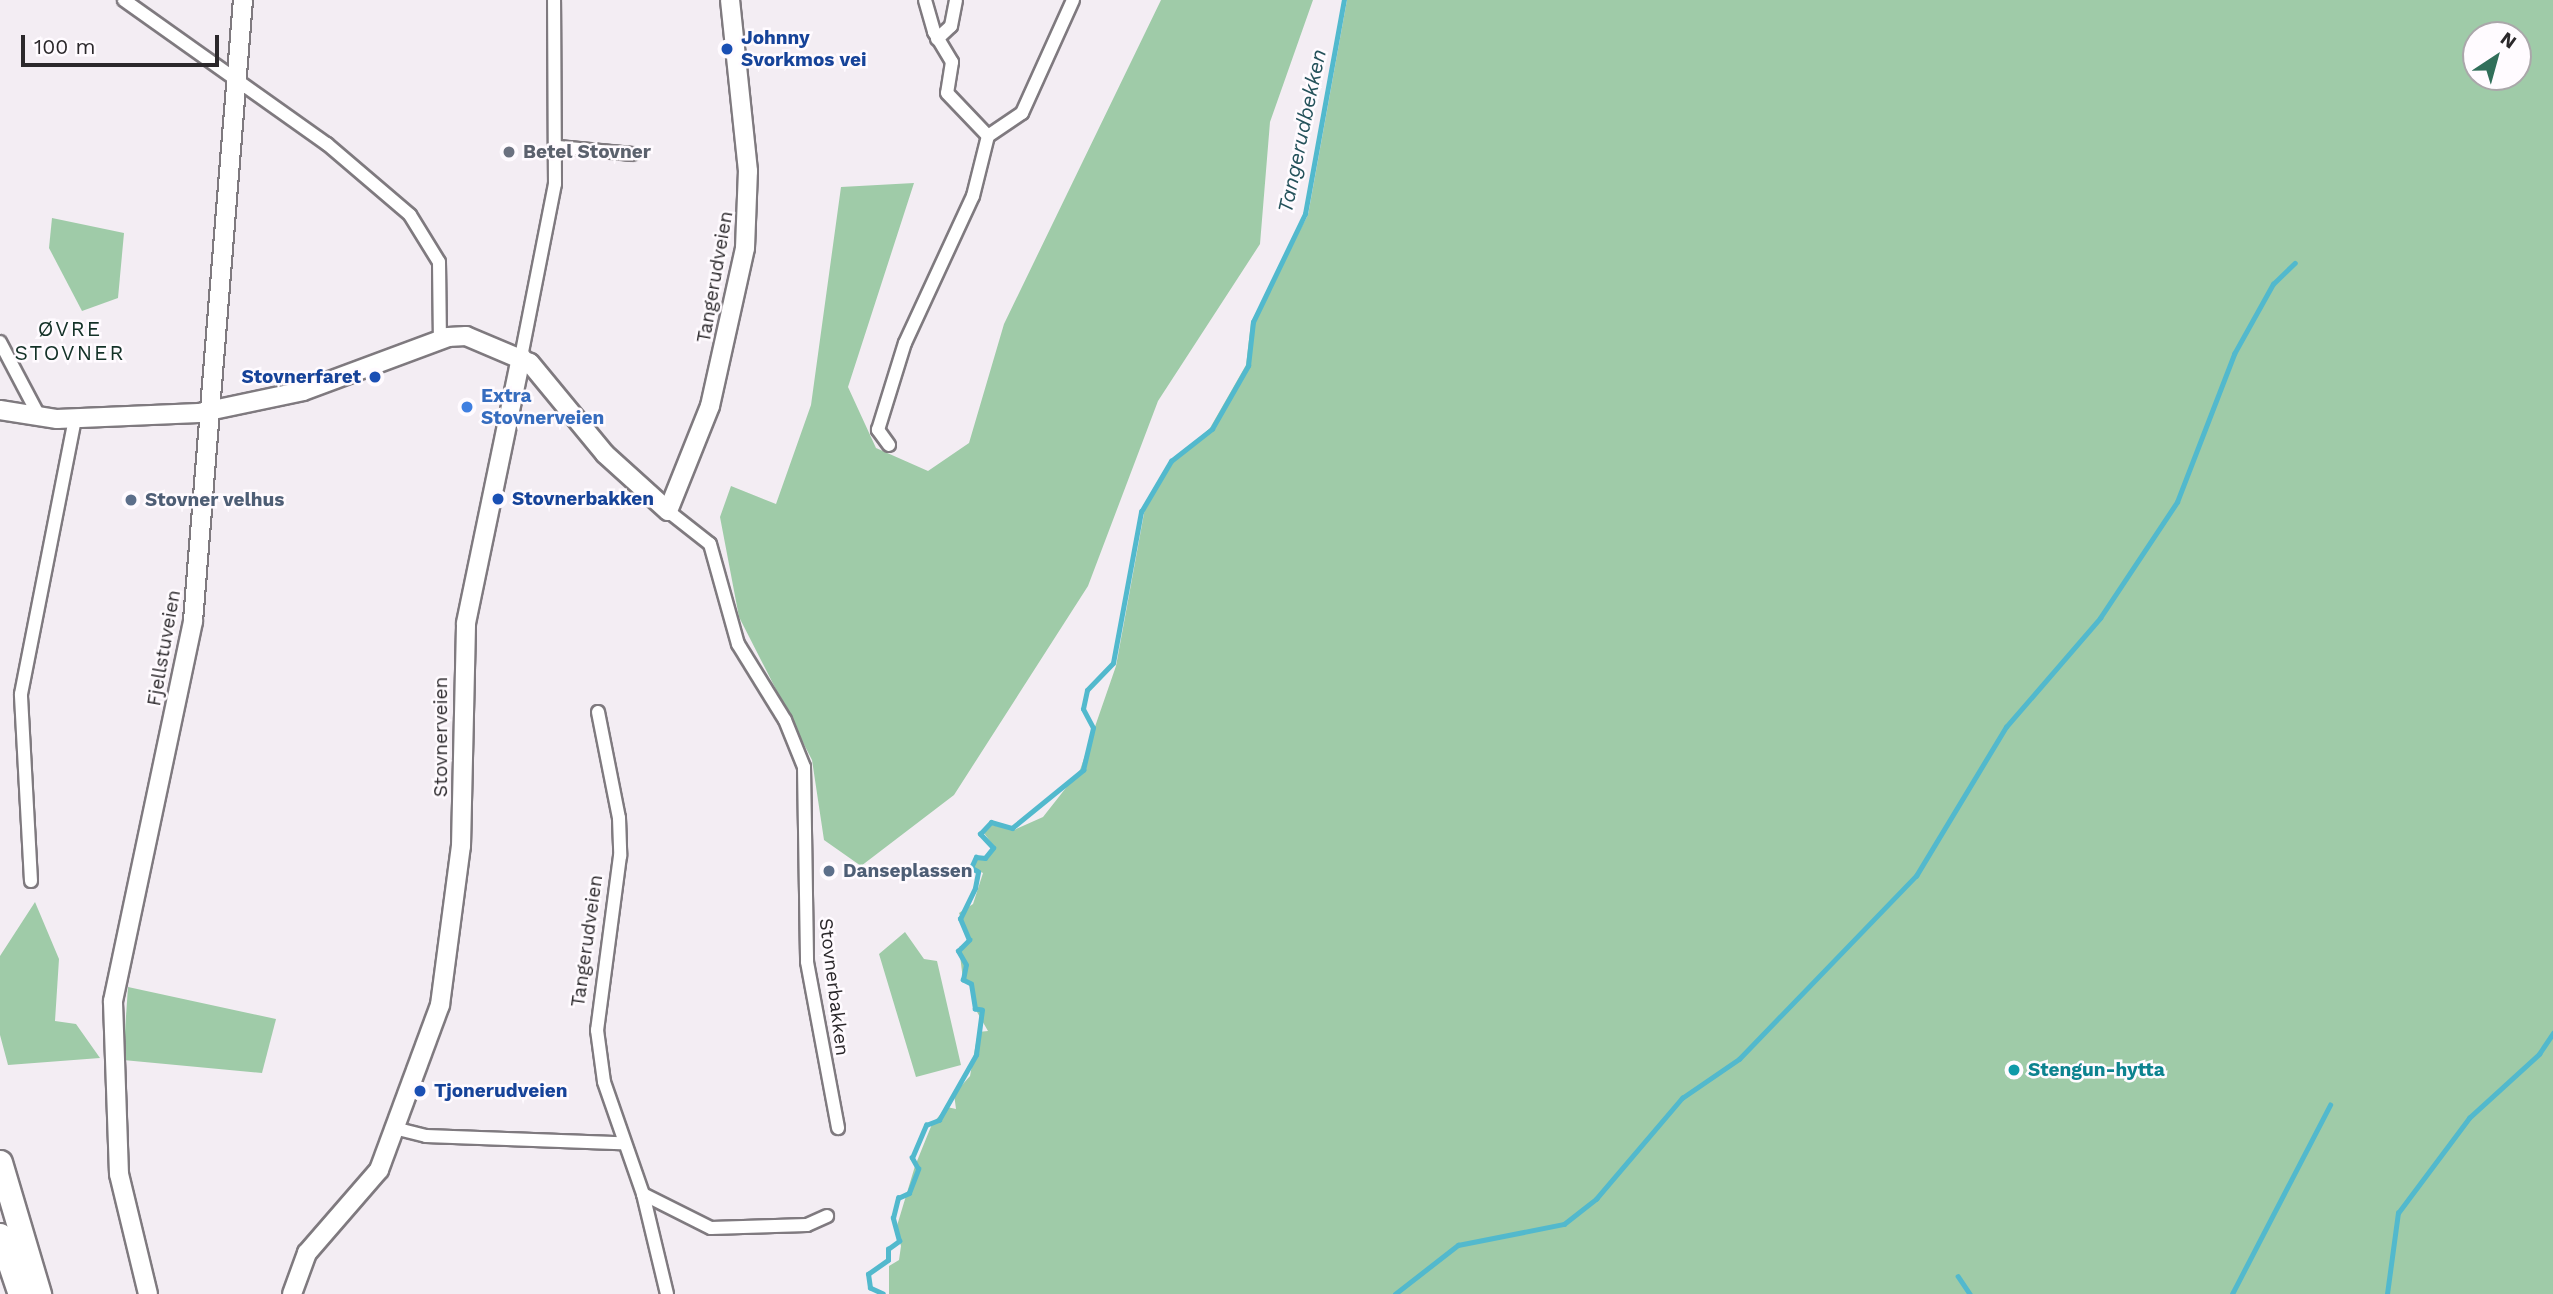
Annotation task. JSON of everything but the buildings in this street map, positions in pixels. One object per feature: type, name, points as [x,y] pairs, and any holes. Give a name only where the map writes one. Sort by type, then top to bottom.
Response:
[{"type":"highway","points":[[0,1161],[39,1294]]},
{"type":"highway","points":[[0,1235],[20,1294]]},
{"type":"street","points":[[124,0],[355,165],[421,227],[439,262],[440,340]]},
{"type":"street","name":"Fjellstuveien","points":[[148,1294],[119,1174],[113,1000],[192,632],[243,0]]},
{"type":"street","name":"Stovnerveien","points":[[292,1294],[307,1253],[372,1183],[398,1129],[429,1044],[448,962],[461,846],[466,624],[521,357],[559,147],[554,0]]},
{"type":"street","name":"Tangerudveien","points":[[668,511],[716,387],[745,248],[748,171],[730,0]]},
{"type":"street","points":[[925,0],[937,39],[952,62],[947,93],[988,136]]},
{"type":"street","points":[[937,39],[951,26],[956,0]]},
{"type":"street","points":[[889,445],[878,430],[905,343],[973,196],[988,136],[1022,113],[1073,0]]},
{"type":"street","points":[[559,147],[632,154]]},
{"type":"street","name":"Stovnerbakken","points":[[0,410],[40,418],[75,419],[210,411],[330,383],[440,340],[466,336],[521,357],[605,454],[668,511],[710,544],[738,644],[785,720],[804,768],[807,962],[838,1128]]},
{"type":"street","points":[[0,342],[40,418]]},
{"type":"street","points":[[31,881],[21,694],[75,419]]},
{"type":"street","name":"Tangerudveien","points":[[598,712],[620,818],[620,856],[597,1030],[621,1143],[643,1194],[667,1294]]},
{"type":"street","points":[[398,1129],[426,1136],[621,1143]]},
{"type":"street","points":[[643,1194],[711,1228],[807,1225],[827,1216]]},
{"type":"green space","points":[[1161,0],[1313,0],[1270,122],[1260,244],[1158,401],[1088,586],[954,795],[861,866],[824,840],[812,760],[739,617],[720,517],[731,486],[776,504],[811,405],[841,187],[914,183],[848,387],[876,448],[928,471],[969,443],[1004,324]]},
{"type":"green space","points":[[1347,0],[2553,0],[2553,1294],[889,1294],[889,1266],[899,1260],[901,1246],[896,1229],[915,1166],[932,1124],[947,1107],[956,1109],[954,1094],[970,1076],[978,1032],[988,1031],[973,1005],[972,984],[963,980],[959,947],[970,941],[959,913],[973,904],[983,873],[972,868],[976,857],[986,859],[995,848],[984,833],[992,825],[1014,830],[1043,817],[1080,770],[1116,666],[1145,508],[1174,461],[1210,428],[1246,365],[1251,322],[1308,215]]},
{"type":"green space","points":[[52,218],[124,233],[118,298],[82,311],[49,248]]},
{"type":"green space","points":[[35,902],[59,959],[55,1021],[76,1024],[100,1058],[8,1065],[0,1035],[0,956]]},
{"type":"green space","points":[[905,932],[924,959],[937,961],[961,1065],[916,1077],[879,954]]},
{"type":"green space","points":[[128,987],[276,1019],[262,1073],[123,1060]]},
{"type":"waterway","name":"Tangerudbekken","points":[[883,1294],[870,1288],[868,1274],[888,1260],[888,1249],[899,1241],[893,1218],[898,1198],[909,1193],[918,1169],[912,1158],[926,1125],[939,1120],[976,1055],[982,1010],[975,1009],[971,984],[963,980],[966,965],[958,951],[969,940],[960,919],[975,888],[978,872],[971,868],[976,857],[985,858],[993,848],[980,834],[991,822],[1012,828],[1083,770],[1093,728],[1083,709],[1087,690],[1113,663],[1141,512],[1171,461],[1212,429],[1248,366],[1253,322],[1305,214],[1344,0]]},
{"type":"waterway","points":[[1395,1294],[1458,1245],[1564,1224],[1596,1199],[1682,1098],[1739,1059],[1916,876],[2006,727],[2100,618],[2177,502],[2234,354],[2273,284],[2295,263]]},
{"type":"waterway","points":[[2387,1294],[2398,1213],[2469,1118],[2539,1054],[2553,1033]]},
{"type":"waterway","points":[[2232,1294],[2330,1105]]},
{"type":"waterway","points":[[1958,1276],[1970,1294]]},
{"type":"place","name":"Johnny Svorkmos vei","points":[[727,49]]},
{"type":"place","name":"Betel Stovner","points":[[509,152]]},
{"type":"place","name":"Stovnerfaret","points":[[375,377]]},
{"type":"place","name":"Extra Stovnerveien","points":[[467,407]]},
{"type":"place","name":"Stovnerbakken","points":[[498,499]]},
{"type":"place","name":"Stovner velhus","points":[[131,500]]},
{"type":"place","name":"Danseplassen","points":[[829,871]]},
{"type":"place","name":"Stengun-hytta","points":[[2014,1070]]},
{"type":"place","name":"Tjonerudveien","points":[[420,1091]]},
{"type":"district","name":"ØVRE STOVNER","points":[[70,341]]}]
